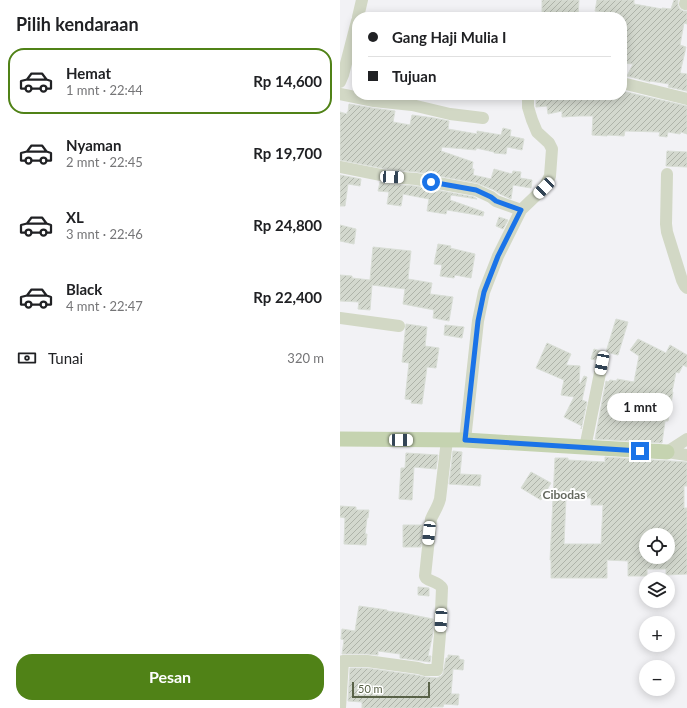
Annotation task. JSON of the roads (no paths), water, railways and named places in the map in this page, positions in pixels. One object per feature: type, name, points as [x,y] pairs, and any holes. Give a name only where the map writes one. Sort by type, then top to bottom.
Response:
[{"type":"main road","points":[[340,439],[465,440],[667,452]]},
{"type":"street","points":[[359,12],[362,0]]},
{"type":"street","points":[[340,82],[352,40]]},
{"type":"street","points":[[627,84],[687,99]]},
{"type":"street","points":[[340,94],[352,96]]},
{"type":"street","points":[[369,100],[412,105],[450,114],[483,118]]},
{"type":"street","points":[[465,440],[478,321],[484,292],[498,256],[521,210],[544,188],[550,176],[552,149],[549,143],[538,132],[532,120],[528,107],[528,100]]},
{"type":"street","points":[[340,167],[476,190],[496,201],[521,210]]},
{"type":"street","points":[[666,174],[667,232],[682,280],[687,288]]},
{"type":"street","points":[[340,318],[399,326]]},
{"type":"street","points":[[585,448],[602,363]]},
{"type":"street","points":[[667,452],[687,439]]},
{"type":"street","points":[[340,708],[343,661],[367,661],[425,670],[437,670],[442,588],[441,585],[426,578],[425,576],[431,519],[438,507],[440,499],[447,440]]},
{"type":"street","points":[[667,452],[687,455]]},
{"type":"district","name":"Cibodas","points":[[564,494]]}]
